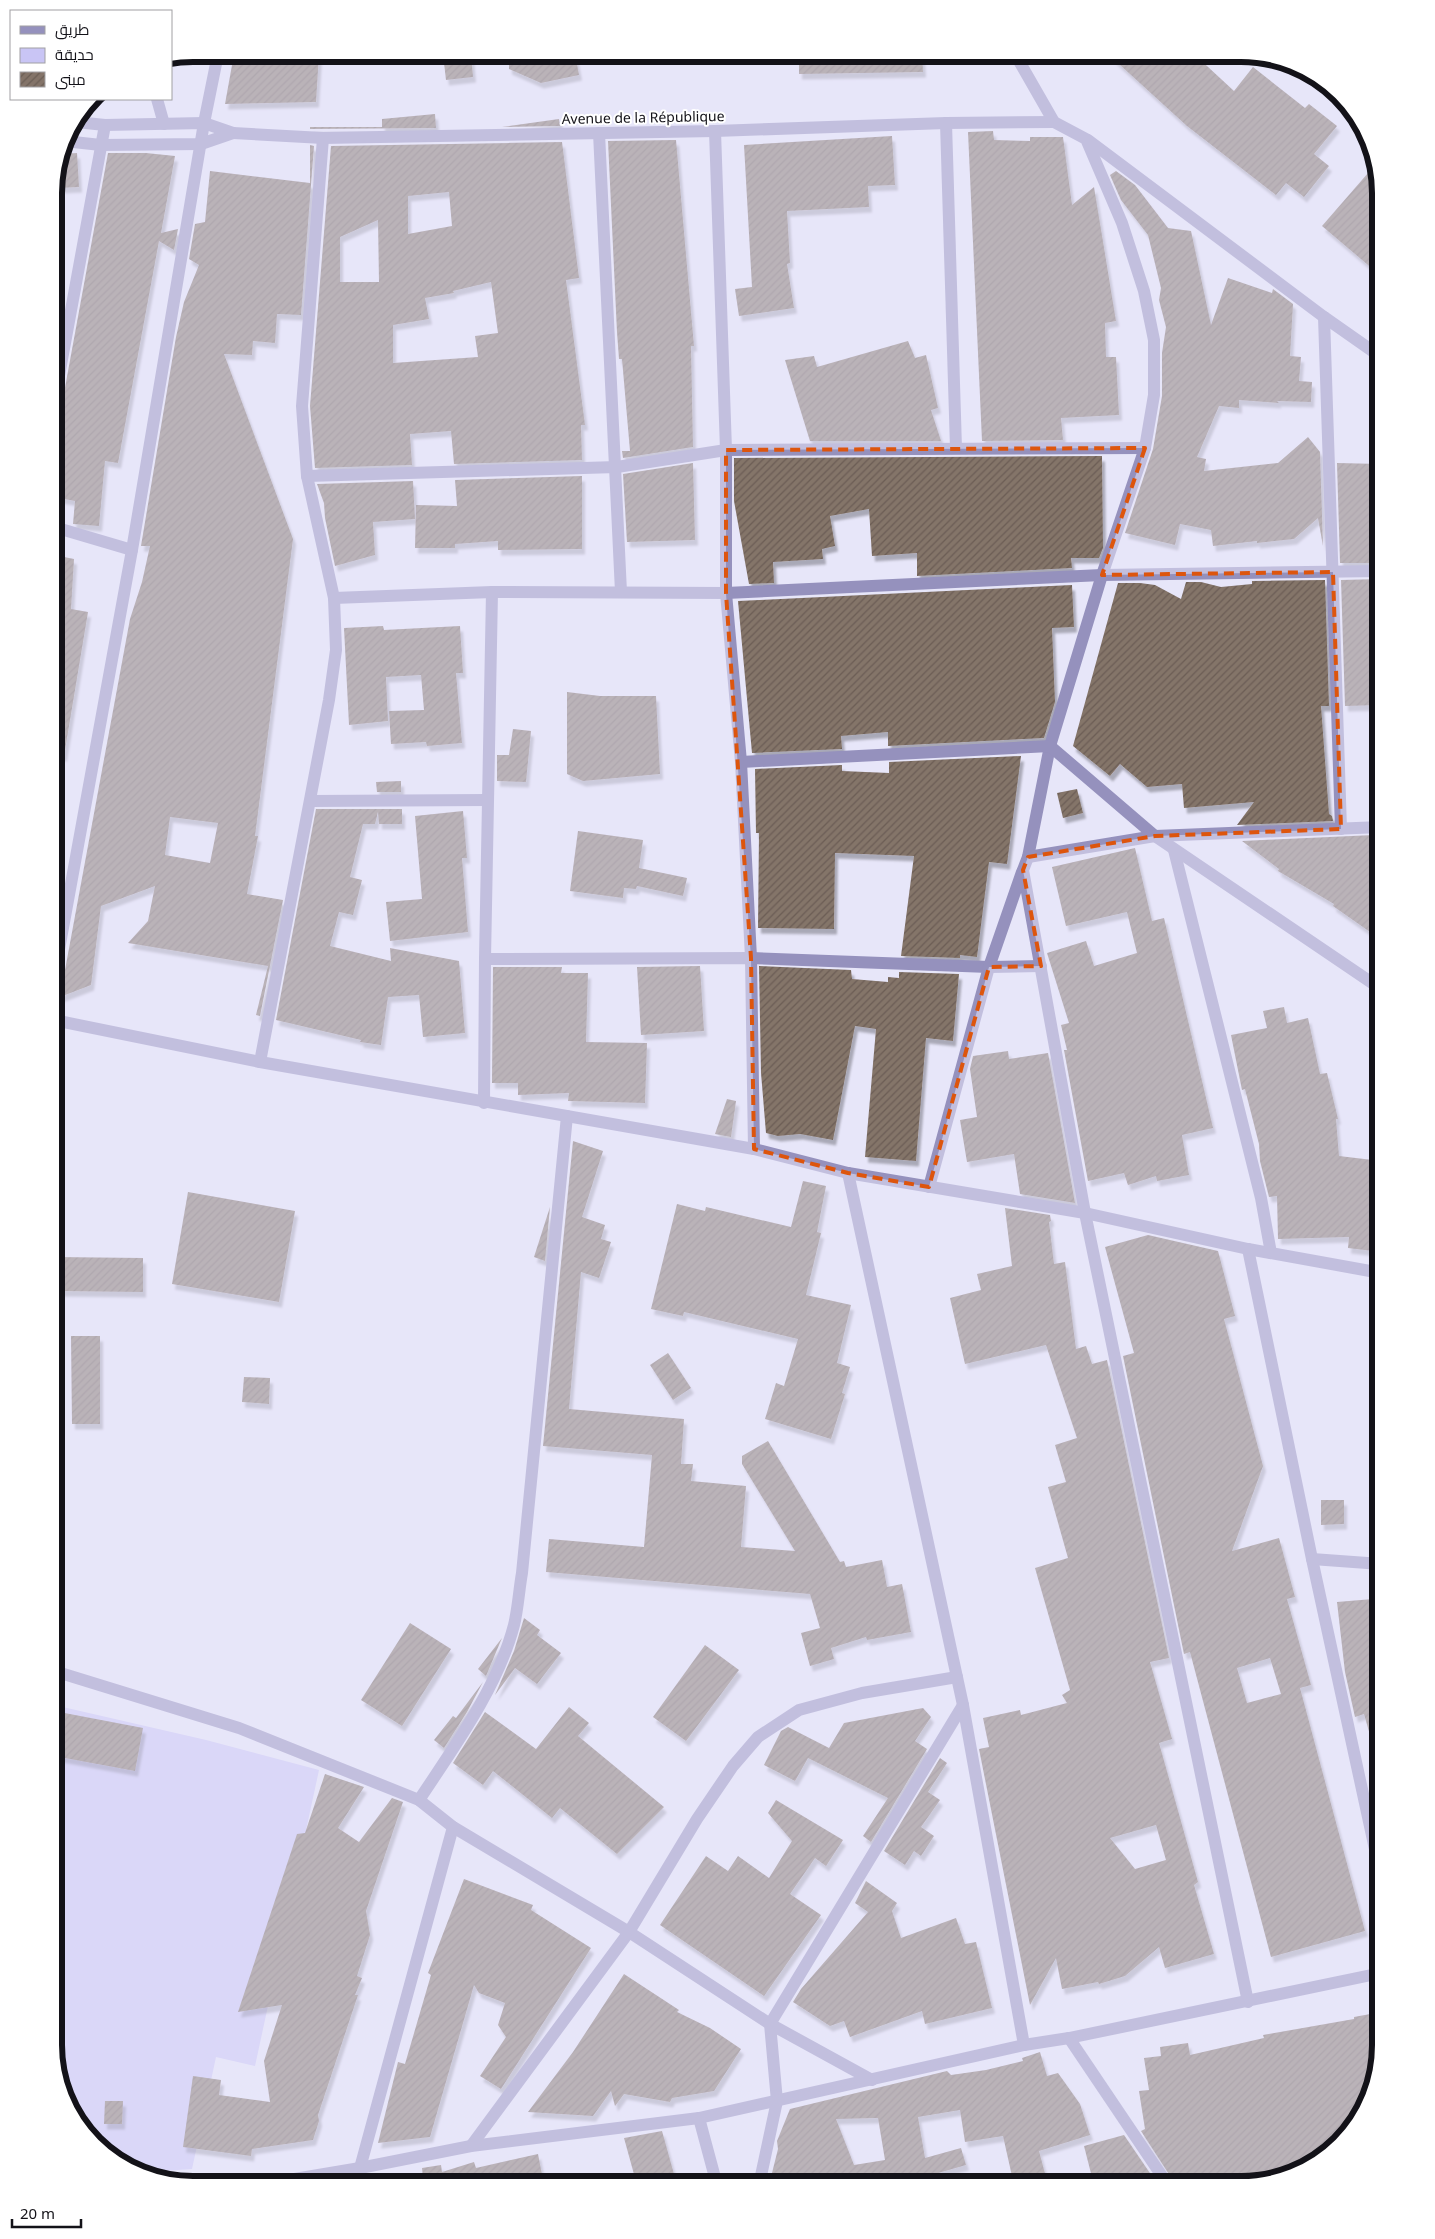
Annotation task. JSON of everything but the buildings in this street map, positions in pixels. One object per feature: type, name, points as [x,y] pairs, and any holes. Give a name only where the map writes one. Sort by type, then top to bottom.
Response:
[{"type":"street","points":[[63,930],[132,550],[204,123],[216,63]]},
{"type":"street","points":[[1020,63],[1054,122],[1086,139],[1372,351]]},
{"type":"street","points":[[157,100],[164,124]]},
{"type":"street","name":"Avenue de la République","points":[[232,133],[323,138],[715,131],[946,123],[1054,122]]},
{"type":"street","points":[[84,123],[105,126],[204,123],[232,133]]},
{"type":"street","points":[[946,123],[956,448]]},
{"type":"street","points":[[63,355],[105,126]]},
{"type":"street","points":[[715,131],[726,450],[726,593],[740,762],[751,958],[754,1149]]},
{"type":"street","points":[[73,142],[101,145],[201,144],[232,133]]},
{"type":"street","points":[[599,133],[617,467],[621,592]]},
{"type":"street","points":[[260,1062],[330,700],[336,650],[334,598],[306,476],[302,406],[323,138]]},
{"type":"street","points":[[929,1188],[988,967],[1028,857],[1050,746],[1102,575],[1145,448],[1154,395],[1154,340],[1144,291],[1122,223],[1086,139]]},
{"type":"street","points":[[1324,317],[1341,829]]},
{"type":"street","points":[[306,476],[617,467],[726,450],[1145,448]]},
{"type":"street","points":[[63,530],[132,550]]},
{"type":"street","points":[[334,598],[492,592],[726,593],[1102,575],[1372,572]]},
{"type":"street","points":[[484,1103],[492,592]]},
{"type":"street","points":[[740,762],[1050,746],[1174,850],[1372,981]]},
{"type":"street","points":[[310,801],[488,800]]},
{"type":"street","points":[[1028,857],[1155,836],[1372,827]]},
{"type":"street","points":[[1174,850],[1261,1198],[1271,1253]]},
{"type":"street","points":[[1023,870],[1085,1213],[1248,2002]]},
{"type":"street","points":[[485,958],[751,958],[988,967],[1041,966]]},
{"type":"street","points":[[63,1022],[260,1062],[484,1103],[754,1149],[848,1173],[1085,1213],[1248,1249],[1372,1271]]},
{"type":"street","points":[[419,1800],[465,1729],[504,1655],[514,1625],[522,1573],[567,1116]]},
{"type":"street","points":[[848,1173],[963,1705],[1024,2044]]},
{"type":"street","points":[[1248,1249],[1312,1559],[1372,1836]]},
{"type":"street","points":[[1312,1559],[1372,1563]]},
{"type":"street","points":[[62,1674],[239,1728],[419,1800],[453,1827],[629,1932],[770,2024],[872,2080]]},
{"type":"street","points":[[471,2146],[629,1932],[697,1819],[733,1766],[758,1737],[799,1710],[862,1694],[957,1677]]},
{"type":"street","points":[[761,2176],[777,2101],[770,2024],[963,1705]]},
{"type":"street","points":[[360,2168],[453,1827]]},
{"type":"street","points":[[312,2176],[471,2146],[699,2118],[1024,2044],[1069,2038],[1372,1975]]},
{"type":"street","points":[[1069,2038],[1162,2176]]},
{"type":"street","points":[[699,2118],[714,2176]]},
{"type":"highlighted area","points":[[1145,448],[1102,575],[1333,572],[1341,829],[1155,836],[1028,857],[1023,870],[1041,966],[989,967],[929,1187],[848,1173],[754,1149],[751,958],[726,593],[726,450]]},
{"type":"green space","points":[[62,1707],[206,1740],[319,1770],[255,2066],[216,2057],[192,2169],[151,2170],[136,2163],[107,2144],[85,2118],[72,2096],[67,2079],[62,2046]]}]
